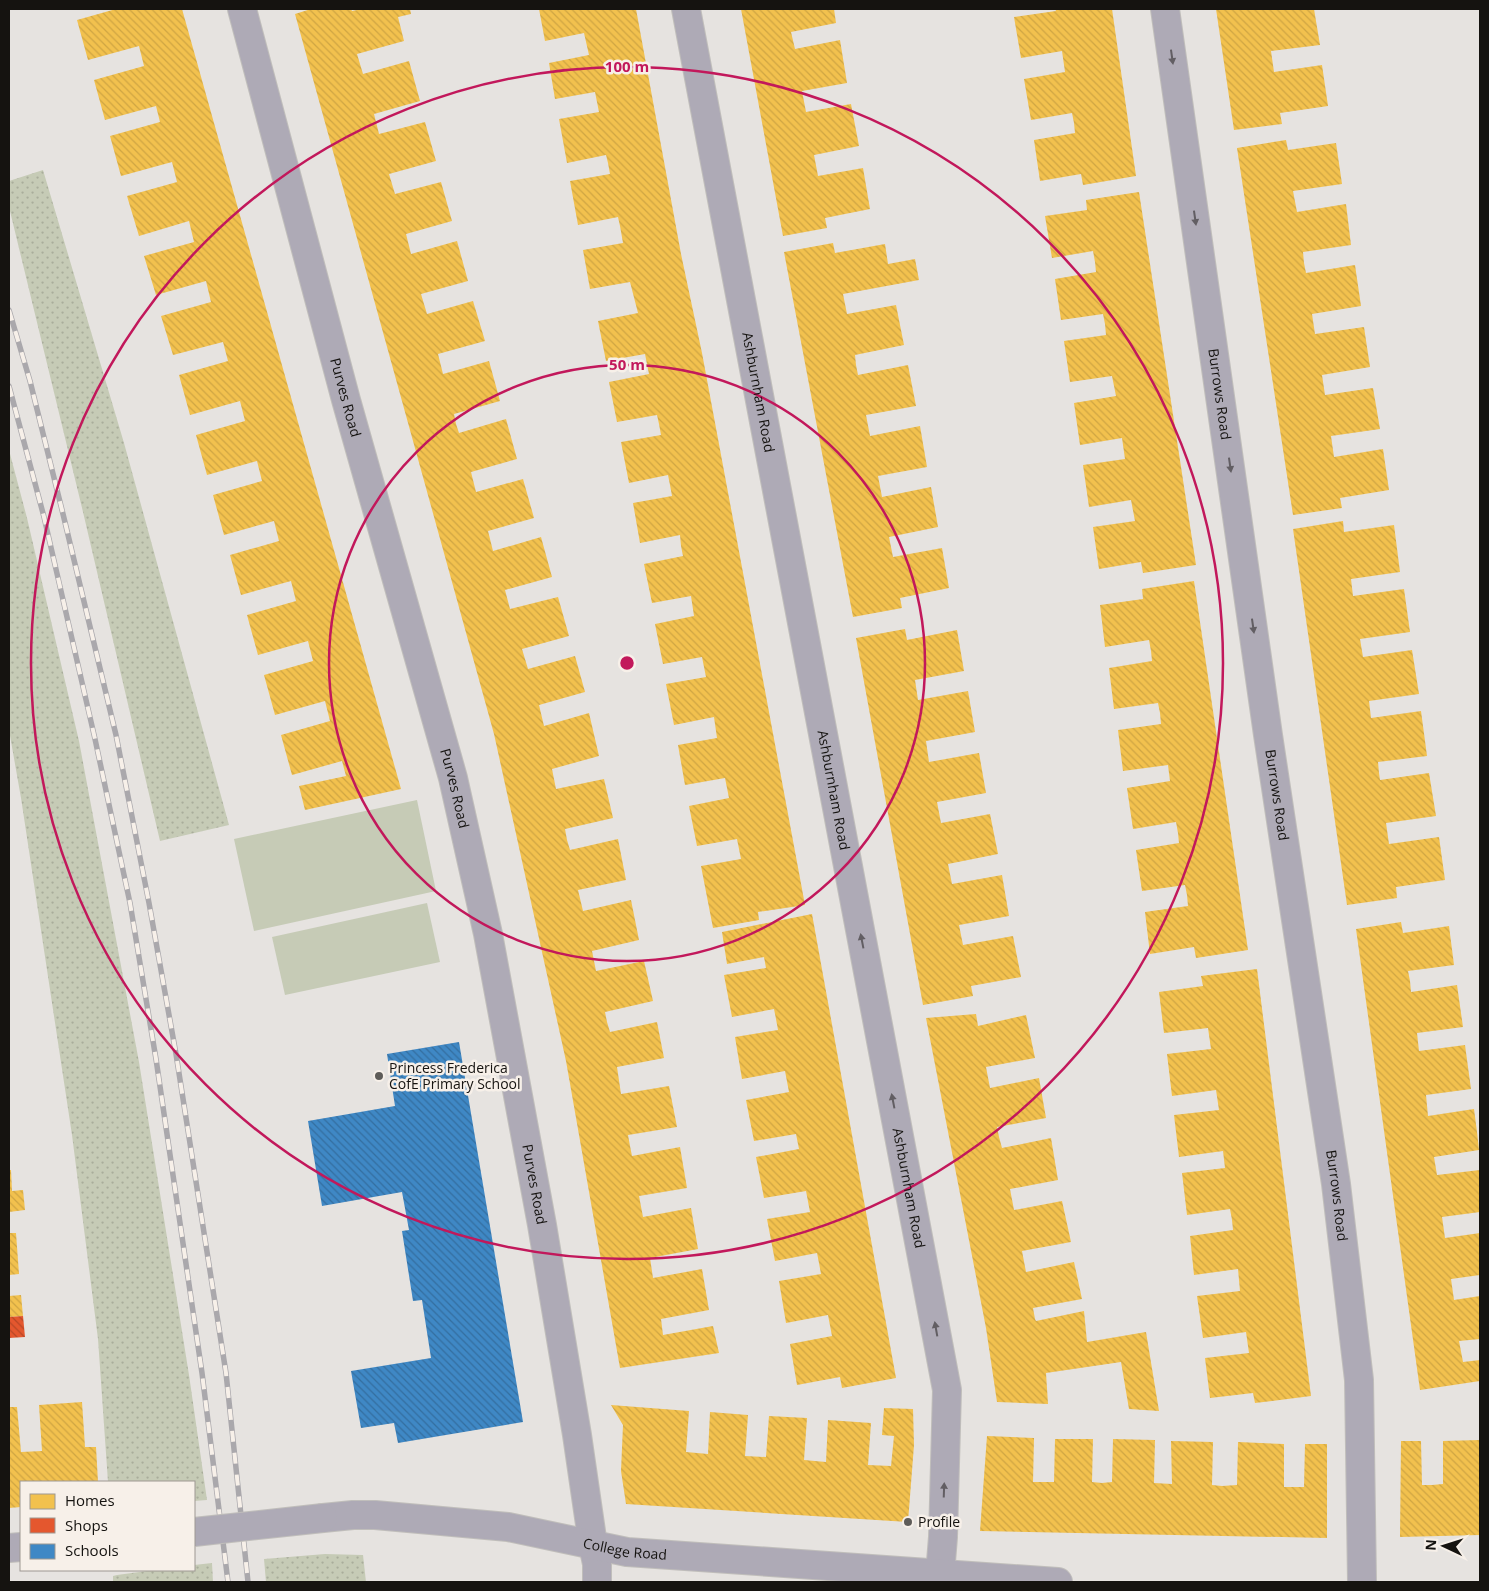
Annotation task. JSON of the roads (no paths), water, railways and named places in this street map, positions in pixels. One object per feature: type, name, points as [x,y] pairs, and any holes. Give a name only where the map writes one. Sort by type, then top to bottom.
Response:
[{"type":"street","name":"Purves Road","points":[[242,9],[344,391],[453,778],[488,934],[540,1216],[577,1435],[597,1564],[597,1582]]},
{"type":"street","name":"Ashburnham Road","points":[[686,9],[947,1390],[943,1536],[940,1574]]},
{"type":"street","name":"Burrows Road","points":[[1165,9],[1268,735],[1336,1184],[1359,1380],[1362,1582]]},
{"type":"street","name":"College Road","points":[[195,1532],[353,1515],[374,1515],[508,1527],[627,1552],[1058,1582]]},
{"type":"railway","points":[[9,310],[30,381],[116,735],[149,903],[176,1054],[226,1373],[248,1582]]},
{"type":"railway","points":[[9,386],[44,517],[95,739],[130,903],[156,1059],[202,1373],[228,1582]]},
{"type":"place","name":"Princess Frederica CofE Primary School","points":[[379,1076]]},
{"type":"place","name":"Profile","points":[[908,1522]]}]
